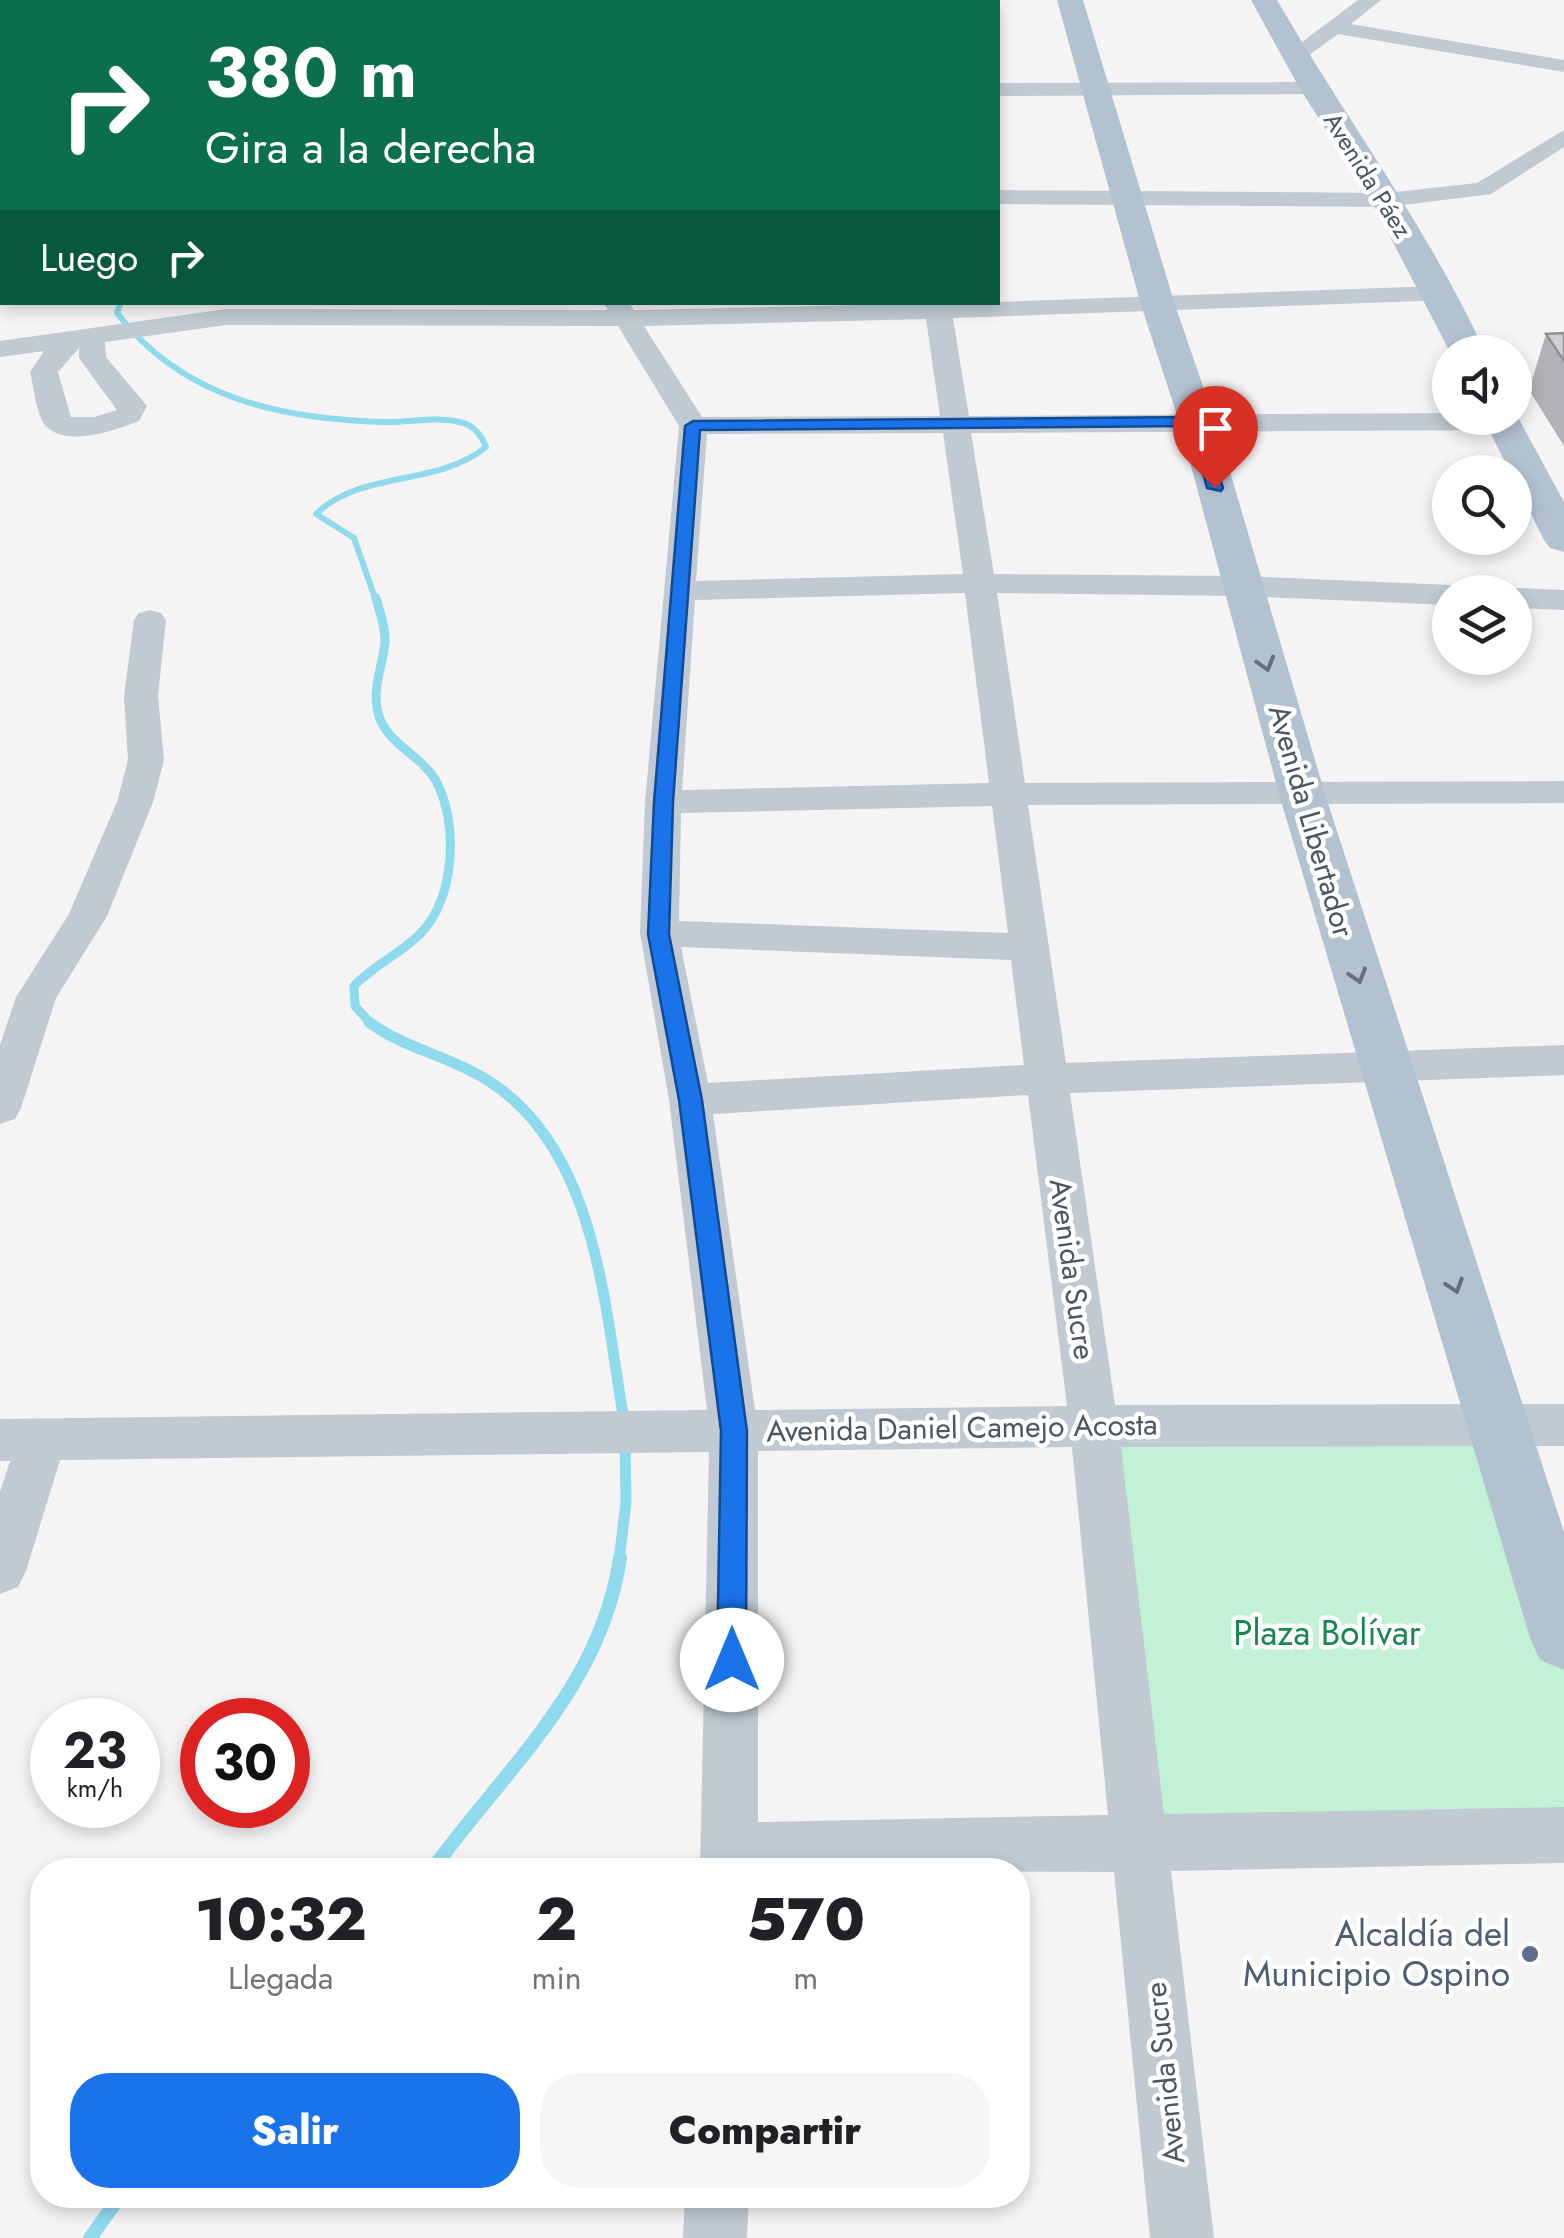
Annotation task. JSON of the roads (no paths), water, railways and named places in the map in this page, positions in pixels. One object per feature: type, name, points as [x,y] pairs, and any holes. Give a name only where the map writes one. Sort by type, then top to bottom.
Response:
[{"type":"main road","name":"Avenida Libertador","points":[[1070,0],[1302,794],[1564,1638]]},
{"type":"main road","name":"Avenida Páez","points":[[1264,0],[1314,89],[1388,200],[1459,335]]},
{"type":"main road","points":[[1510,435],[1564,540]]},
{"type":"street","points":[[1296,55],[1371,0]]},
{"type":"street","points":[[1336,28],[1564,66]]},
{"type":"street","points":[[1000,90],[1314,89]]},
{"type":"street","points":[[1000,197],[1388,200],[1484,189],[1564,137]]},
{"type":"street","points":[[0,349],[226,318],[1158,305],[1438,294]]},
{"type":"street","name":"Avenida Sucre","points":[[937,307],[980,583],[1094,1426],[1182,2238]]},
{"type":"street","points":[[622,310],[693,426],[663,802],[659,934],[690,1100],[734,1431],[729,1858]]},
{"type":"street","points":[[693,426],[1432,419]]},
{"type":"street","points":[[679,591],[980,583],[1244,586],[1432,594]]},
{"type":"street","points":[[1532,599],[1564,600]]},
{"type":"street","points":[[0,1108],[36,997],[88,916],[135,802],[146,760],[142,696],[150,620]]},
{"type":"street","points":[[663,802],[1007,794],[1564,792]]},
{"type":"street","points":[[659,934],[1027,947]]},
{"type":"street","points":[[690,1100],[1046,1078],[1564,1060]]},
{"type":"street","name":"Avenida Daniel Camejo Acosta","points":[[21,1440],[1094,1426],[1564,1425]]},
{"type":"street","points":[[0,1570],[21,1440]]},
{"type":"street","points":[[802,1858],[1142,1844],[1564,1835]]},
{"type":"street","points":[[715,2238],[716,2208]]},
{"type":"waterway","points":[[120,305],[117,313],[143,342],[203,384],[236,398],[271,409],[345,420],[450,420],[469,425],[479,434],[486,447],[466,460],[355,491],[316,514],[354,538],[376,601]]},
{"type":"waterway","points":[[370,1022],[355,1006],[354,986],[412,941],[432,919],[447,882],[450,860],[448,818],[436,781],[391,737],[377,709],[376,690],[385,637],[376,598]]},
{"type":"waterway","points":[[370,1022],[487,1080],[524,1109],[552,1146],[573,1187],[589,1233],[610,1328],[624,1420]]},
{"type":"waterway","points":[[619,1561],[626,1502],[625,1442]]},
{"type":"waterway","points":[[441,1858],[546,1725],[571,1687],[593,1647],[609,1605],[620,1558]]},
{"type":"waterway","points":[[90,2238],[112,2208]]},
{"type":"place","name":"Alcaldía del Municipio Ospino","points":[[1530,1954]]},
{"type":"park label","name":"Plaza Bolívar","points":[[1327,1633]]}]
